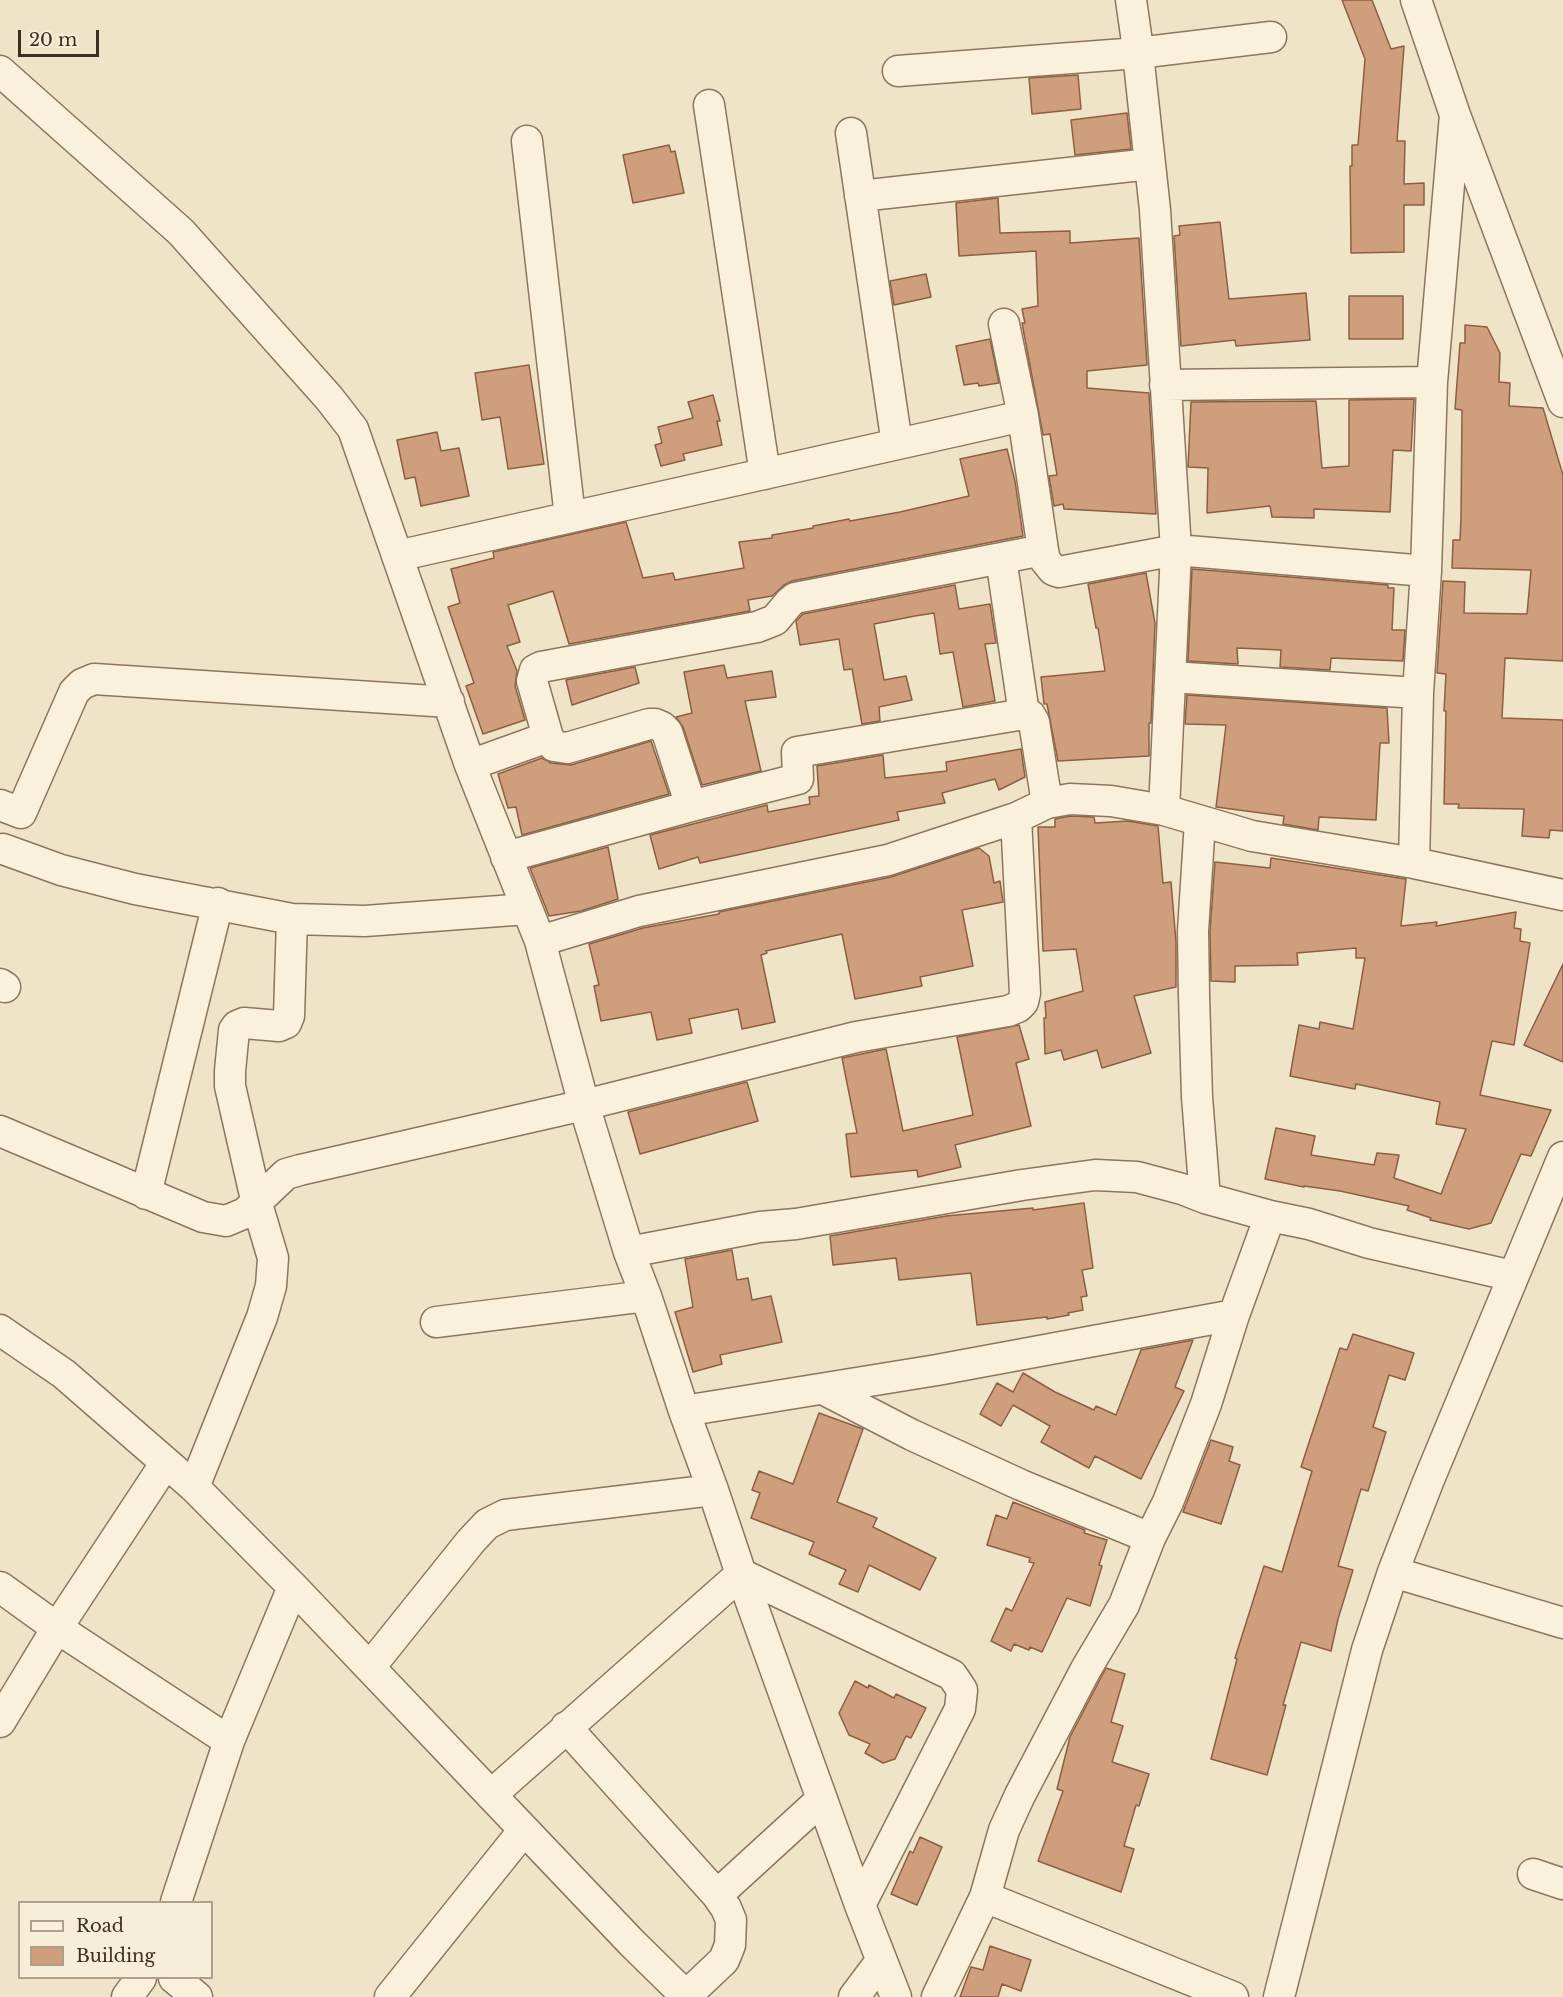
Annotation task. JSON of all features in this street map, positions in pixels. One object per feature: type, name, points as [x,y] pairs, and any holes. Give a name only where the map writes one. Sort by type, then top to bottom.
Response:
[{"type":"street","points":[[1131,0],[1155,210],[1176,549],[1164,810]]},
{"type":"street","points":[[1416,0],[1455,115],[1563,402]]},
{"type":"street","points":[[898,71],[1138,53],[1271,38]]},
{"type":"street","points":[[0,71],[181,232],[329,398],[353,429],[470,765],[540,941],[584,1105],[629,1252],[741,1574],[860,1905],[896,1997]]},
{"type":"street","points":[[709,105],[765,474]]},
{"type":"street","points":[[1414,863],[1432,382],[1455,115]]},
{"type":"street","points":[[851,133],[897,444]]},
{"type":"street","points":[[527,141],[570,517]]},
{"type":"street","points":[[860,196],[1150,164]]},
{"type":"street","points":[[1004,324],[1023,416],[1043,550],[1049,566],[1059,572],[1176,549],[1426,571]]},
{"type":"street","points":[[1165,385],[1432,382]]},
{"type":"street","points":[[397,555],[1023,416]]},
{"type":"street","points":[[690,806],[667,732],[662,727],[649,724],[560,748],[554,747],[548,737],[532,681],[535,670],[541,667],[757,627],[775,620],[795,598],[1043,550]]},
{"type":"street","points":[[1001,558],[1024,714]]},
{"type":"street","points":[[1171,677],[1419,693]]},
{"type":"street","points":[[449,702],[94,679],[82,684],[74,692],[10,809],[2,851],[61,870],[135,888],[291,919],[365,921],[527,909]]},
{"type":"street","points":[[506,857],[798,779],[797,752],[1024,714],[1030,715],[1035,722],[1047,803]]},
{"type":"street","points":[[470,765],[548,737]]},
{"type":"street","points":[[540,941],[639,911],[888,860],[1016,818],[1047,803],[1070,799],[1111,801],[1164,810],[1252,836],[1414,863],[1563,895]]},
{"type":"street","points":[[0,1131],[203,1217],[226,1221],[245,1213],[286,1174],[584,1105],[845,1040],[1008,1011],[1023,1002],[1025,993],[1016,818]]},
{"type":"street","points":[[1200,820],[1193,931],[1197,1097],[1205,1198]]},
{"type":"street","points":[[146,1194],[218,903]]},
{"type":"street","points":[[194,1487],[262,1317],[271,1286],[273,1258],[256,1204],[230,1086],[230,1071],[234,1030],[237,1026],[244,1023],[279,1026],[286,1023],[290,1016],[291,919]]},
{"type":"street","points":[[1279,1997],[1367,1650],[1393,1572],[1512,1276],[1563,1157]]},
{"type":"street","points":[[629,1252],[760,1227],[796,1224],[1022,1185],[1095,1175],[1137,1177],[1171,1185],[1205,1198],[1269,1216],[1309,1224],[1369,1243],[1512,1276]]},
{"type":"street","points":[[937,1997],[985,1897],[998,1848],[1020,1795],[1086,1669],[1124,1605],[1150,1538],[1168,1502],[1206,1404],[1269,1216]]},
{"type":"street","points":[[436,1322],[646,1296]]},
{"type":"street","points":[[684,1411],[937,1370],[1234,1315]]},
{"type":"street","points":[[0,1330],[64,1374],[114,1415],[165,1464],[194,1487],[370,1667],[632,1943],[686,1996],[724,1960],[730,1945],[731,1920],[726,1908],[717,1895],[566,1727]]},
{"type":"street","points":[[823,1389],[923,1440],[1021,1485],[1150,1538]]},
{"type":"street","points":[[0,1722],[57,1628],[165,1464]]},
{"type":"street","points":[[370,1667],[487,1524],[505,1515],[530,1510],[713,1490]]},
{"type":"street","points":[[1393,1572],[1563,1623]]},
{"type":"street","points":[[491,1795],[741,1574]]},
{"type":"street","points":[[741,1574],[952,1675],[962,1690],[960,1709],[860,1905]]},
{"type":"street","points":[[0,1587],[57,1628],[229,1741]]},
{"type":"street","points":[[176,1901],[229,1741],[293,1587]]},
{"type":"street","points":[[717,1895],[822,1799]]},
{"type":"street","points":[[390,1997],[524,1830]]},
{"type":"street","points":[[1533,1874],[1563,1884]]},
{"type":"street","points":[[985,1897],[1233,1997]]},
{"type":"street","points":[[854,1997],[881,1961]]},
{"type":"street","points":[[127,1997],[140,1979]]},
{"type":"street","points":[[176,1979],[197,1997]]},
{"type":"building","points":[[1342,0],[1372,0],[1391,49],[1404,46],[1397,141],[1405,141],[1404,184],[1424,183],[1424,205],[1404,205],[1404,252],[1351,253],[1350,166],[1352,166],[1352,145],[1358,145],[1365,59]]},
{"type":"building","points":[[1078,75],[1081,109],[1032,114],[1029,78]]},
{"type":"building","points":[[1127,113],[1131,149],[1075,155],[1071,120]]},
{"type":"building","points":[[669,145],[671,152],[675,151],[684,193],[633,203],[623,155]]},
{"type":"building","points":[[998,198],[1000,233],[1070,231],[1070,243],[1139,238],[1147,365],[1087,371],[1087,388],[1149,393],[1156,514],[1064,509],[1063,504],[1054,506],[1049,476],[1057,475],[1050,434],[1043,435],[1022,323],[1025,323],[1022,309],[1038,306],[1036,251],[959,256],[956,203]]},
{"type":"building","points":[[1220,222],[1229,299],[1306,293],[1310,340],[1236,346],[1235,340],[1181,346],[1174,236],[1180,235],[1179,226]]},
{"type":"building","points":[[926,274],[931,297],[894,305],[890,281]]},
{"type":"building","points":[[1349,296],[1403,296],[1403,339],[1349,339]]},
{"type":"building","points":[[1465,325],[1487,327],[1500,353],[1499,382],[1510,383],[1509,406],[1543,408],[1563,475],[1563,661],[1505,658],[1502,718],[1563,720],[1563,831],[1550,830],[1549,838],[1522,836],[1524,809],[1458,808],[1459,804],[1444,804],[1446,674],[1437,673],[1443,581],[1465,582],[1464,613],[1527,614],[1531,570],[1452,568],[1453,540],[1460,540],[1462,410],[1455,409],[1460,343],[1465,343]]},
{"type":"building","points":[[990,339],[999,383],[979,386],[978,383],[964,385],[956,346]]},
{"type":"building","points":[[529,365],[544,464],[508,469],[500,417],[482,420],[475,373]]},
{"type":"building","points":[[713,395],[720,421],[717,421],[722,445],[683,454],[685,460],[661,466],[655,445],[662,443],[658,427],[693,418],[688,402]]},
{"type":"building","points":[[1414,399],[1411,451],[1393,450],[1390,512],[1314,509],[1314,518],[1272,517],[1270,506],[1207,513],[1208,468],[1188,467],[1191,402],[1316,401],[1322,468],[1349,466],[1349,400]]},
{"type":"building","points":[[437,432],[441,451],[459,448],[469,496],[421,506],[415,477],[405,479],[397,440]]},
{"type":"building","points":[[1007,449],[1015,481],[1023,536],[792,581],[772,596],[748,600],[750,611],[569,644],[553,591],[508,605],[520,642],[507,646],[517,671],[515,686],[525,720],[483,734],[466,686],[474,683],[448,607],[460,603],[451,569],[494,558],[493,552],[626,522],[643,578],[673,573],[675,580],[744,568],[739,542],[772,538],[772,535],[813,528],[813,526],[900,512],[969,496],[960,459]]},
{"type":"building","points":[[1192,569],[1388,585],[1388,588],[1394,588],[1392,630],[1405,630],[1403,661],[1331,658],[1330,670],[1280,667],[1281,650],[1237,648],[1238,664],[1188,661]]},
{"type":"building","points":[[1146,573],[1155,623],[1149,756],[1058,761],[1047,704],[1044,704],[1041,677],[1105,671],[1088,584]]},
{"type":"building","points":[[955,585],[959,609],[990,604],[996,643],[985,644],[995,701],[963,707],[953,652],[940,654],[934,613],[915,616],[874,624],[884,680],[906,676],[912,700],[879,707],[880,721],[862,724],[852,669],[844,670],[839,639],[800,645],[796,621],[803,614]]},
{"type":"building","points":[[724,665],[727,678],[772,671],[776,697],[745,701],[761,771],[702,785],[683,727],[676,717],[692,713],[684,672]]},
{"type":"building","points":[[635,667],[639,683],[572,705],[566,680]]},
{"type":"building","points":[[1187,695],[1387,708],[1389,743],[1380,743],[1376,820],[1319,817],[1318,830],[1283,824],[1284,816],[1216,807],[1226,725],[1185,724]]},
{"type":"building","points":[[651,741],[669,794],[522,835],[516,807],[508,808],[498,774],[542,758],[551,763],[571,765]]},
{"type":"building","points":[[1021,749],[1025,777],[999,790],[995,779],[942,793],[945,803],[897,812],[899,820],[700,863],[698,857],[659,869],[650,835],[767,805],[768,812],[810,804],[809,797],[819,796],[817,766],[883,755],[885,778],[947,771],[946,762]]},
{"type":"building","points":[[1071,816],[1094,817],[1095,823],[1128,821],[1158,826],[1163,883],[1171,882],[1176,942],[1176,987],[1134,996],[1151,1053],[1102,1068],[1097,1050],[1064,1060],[1061,1050],[1045,1054],[1045,1002],[1083,991],[1076,949],[1043,951],[1038,827],[1055,827],[1055,819]]},
{"type":"building","points":[[608,847],[618,899],[581,911],[549,916],[530,868]]},
{"type":"building","points":[[979,848],[989,856],[994,883],[1000,881],[1003,902],[962,910],[973,966],[920,977],[922,986],[855,999],[842,934],[766,951],[767,953],[761,955],[775,1022],[742,1029],[738,1009],[689,1019],[692,1033],[657,1040],[651,1012],[601,1021],[594,986],[599,985],[589,944],[643,928],[891,877]]},
{"type":"building","points":[[1271,858],[1406,879],[1401,926],[1437,922],[1436,926],[1516,912],[1514,928],[1521,929],[1520,941],[1530,943],[1514,1045],[1492,1041],[1480,1095],[1551,1110],[1531,1156],[1521,1154],[1491,1223],[1469,1229],[1430,1220],[1431,1218],[1407,1210],[1409,1206],[1340,1191],[1265,1179],[1276,1128],[1315,1136],[1311,1155],[1374,1165],[1377,1153],[1399,1155],[1394,1178],[1441,1194],[1466,1129],[1436,1124],[1440,1102],[1356,1084],[1355,1089],[1290,1076],[1299,1025],[1319,1029],[1320,1022],[1353,1029],[1365,958],[1356,958],[1356,948],[1297,953],[1298,965],[1235,966],[1235,982],[1211,981],[1210,931],[1215,862],[1270,868]]},
{"type":"building","points":[[1563,964],[1563,1062],[1524,1045]]},
{"type":"building","points":[[1019,1025],[1029,1059],[1016,1063],[1031,1126],[955,1145],[961,1167],[918,1177],[917,1170],[851,1177],[846,1134],[857,1133],[842,1058],[886,1049],[903,1131],[973,1115],[957,1037]]},
{"type":"building","points":[[747,1082],[758,1121],[640,1154],[628,1112]]},
{"type":"building","points":[[1084,1203],[1093,1268],[1082,1270],[1087,1296],[1081,1297],[1083,1310],[1068,1313],[1069,1315],[977,1325],[971,1273],[899,1280],[896,1258],[833,1265],[830,1236],[946,1216],[1033,1208],[1033,1210]]},
{"type":"building","points":[[732,1250],[737,1280],[748,1278],[752,1300],[771,1296],[782,1342],[720,1355],[722,1364],[693,1372],[675,1312],[693,1307],[685,1259]]},
{"type":"building","points":[[1353,1334],[1414,1353],[1405,1380],[1389,1375],[1373,1427],[1386,1432],[1368,1491],[1361,1489],[1338,1566],[1353,1570],[1331,1651],[1301,1642],[1283,1705],[1286,1705],[1267,1775],[1211,1759],[1237,1659],[1235,1658],[1264,1566],[1282,1572],[1312,1471],[1301,1467],[1340,1348],[1347,1350]]},
{"type":"building","points":[[1193,1340],[1175,1387],[1184,1391],[1141,1479],[1095,1456],[1089,1468],[1041,1442],[1050,1426],[1013,1405],[1001,1426],[980,1414],[997,1383],[1013,1392],[1023,1373],[1055,1392],[1094,1410],[1096,1406],[1116,1415],[1141,1350]]},
{"type":"building","points":[[819,1413],[863,1429],[837,1502],[877,1518],[873,1527],[936,1558],[920,1590],[869,1565],[858,1592],[839,1584],[846,1570],[809,1554],[814,1542],[751,1518],[760,1493],[752,1490],[759,1471],[793,1484]]},
{"type":"building","points":[[1211,1440],[1233,1447],[1229,1461],[1240,1465],[1221,1524],[1183,1512]]},
{"type":"building","points":[[1013,1502],[1085,1530],[1084,1533],[1107,1540],[1090,1606],[1067,1598],[1042,1652],[1014,1644],[1011,1651],[991,1641],[1006,1608],[1012,1611],[1034,1563],[1029,1562],[1030,1558],[987,1545],[996,1515],[1007,1519]]},
{"type":"building","points":[[1106,1668],[1125,1674],[1111,1722],[1123,1726],[1112,1762],[1149,1774],[1139,1806],[1136,1805],[1124,1846],[1134,1849],[1121,1892],[1038,1861],[1063,1791],[1057,1789],[1070,1737]]},
{"type":"building","points":[[855,1681],[868,1688],[869,1685],[894,1698],[896,1694],[926,1708],[911,1738],[906,1736],[895,1759],[883,1763],[865,1753],[870,1744],[849,1735],[839,1713]]},
{"type":"building","points":[[920,1837],[942,1847],[917,1905],[891,1894],[910,1851],[913,1853]]},
{"type":"building","points":[[990,1946],[1031,1960],[1021,1991],[1002,1984],[998,1997],[960,1997],[971,1967],[983,1970]]}]
